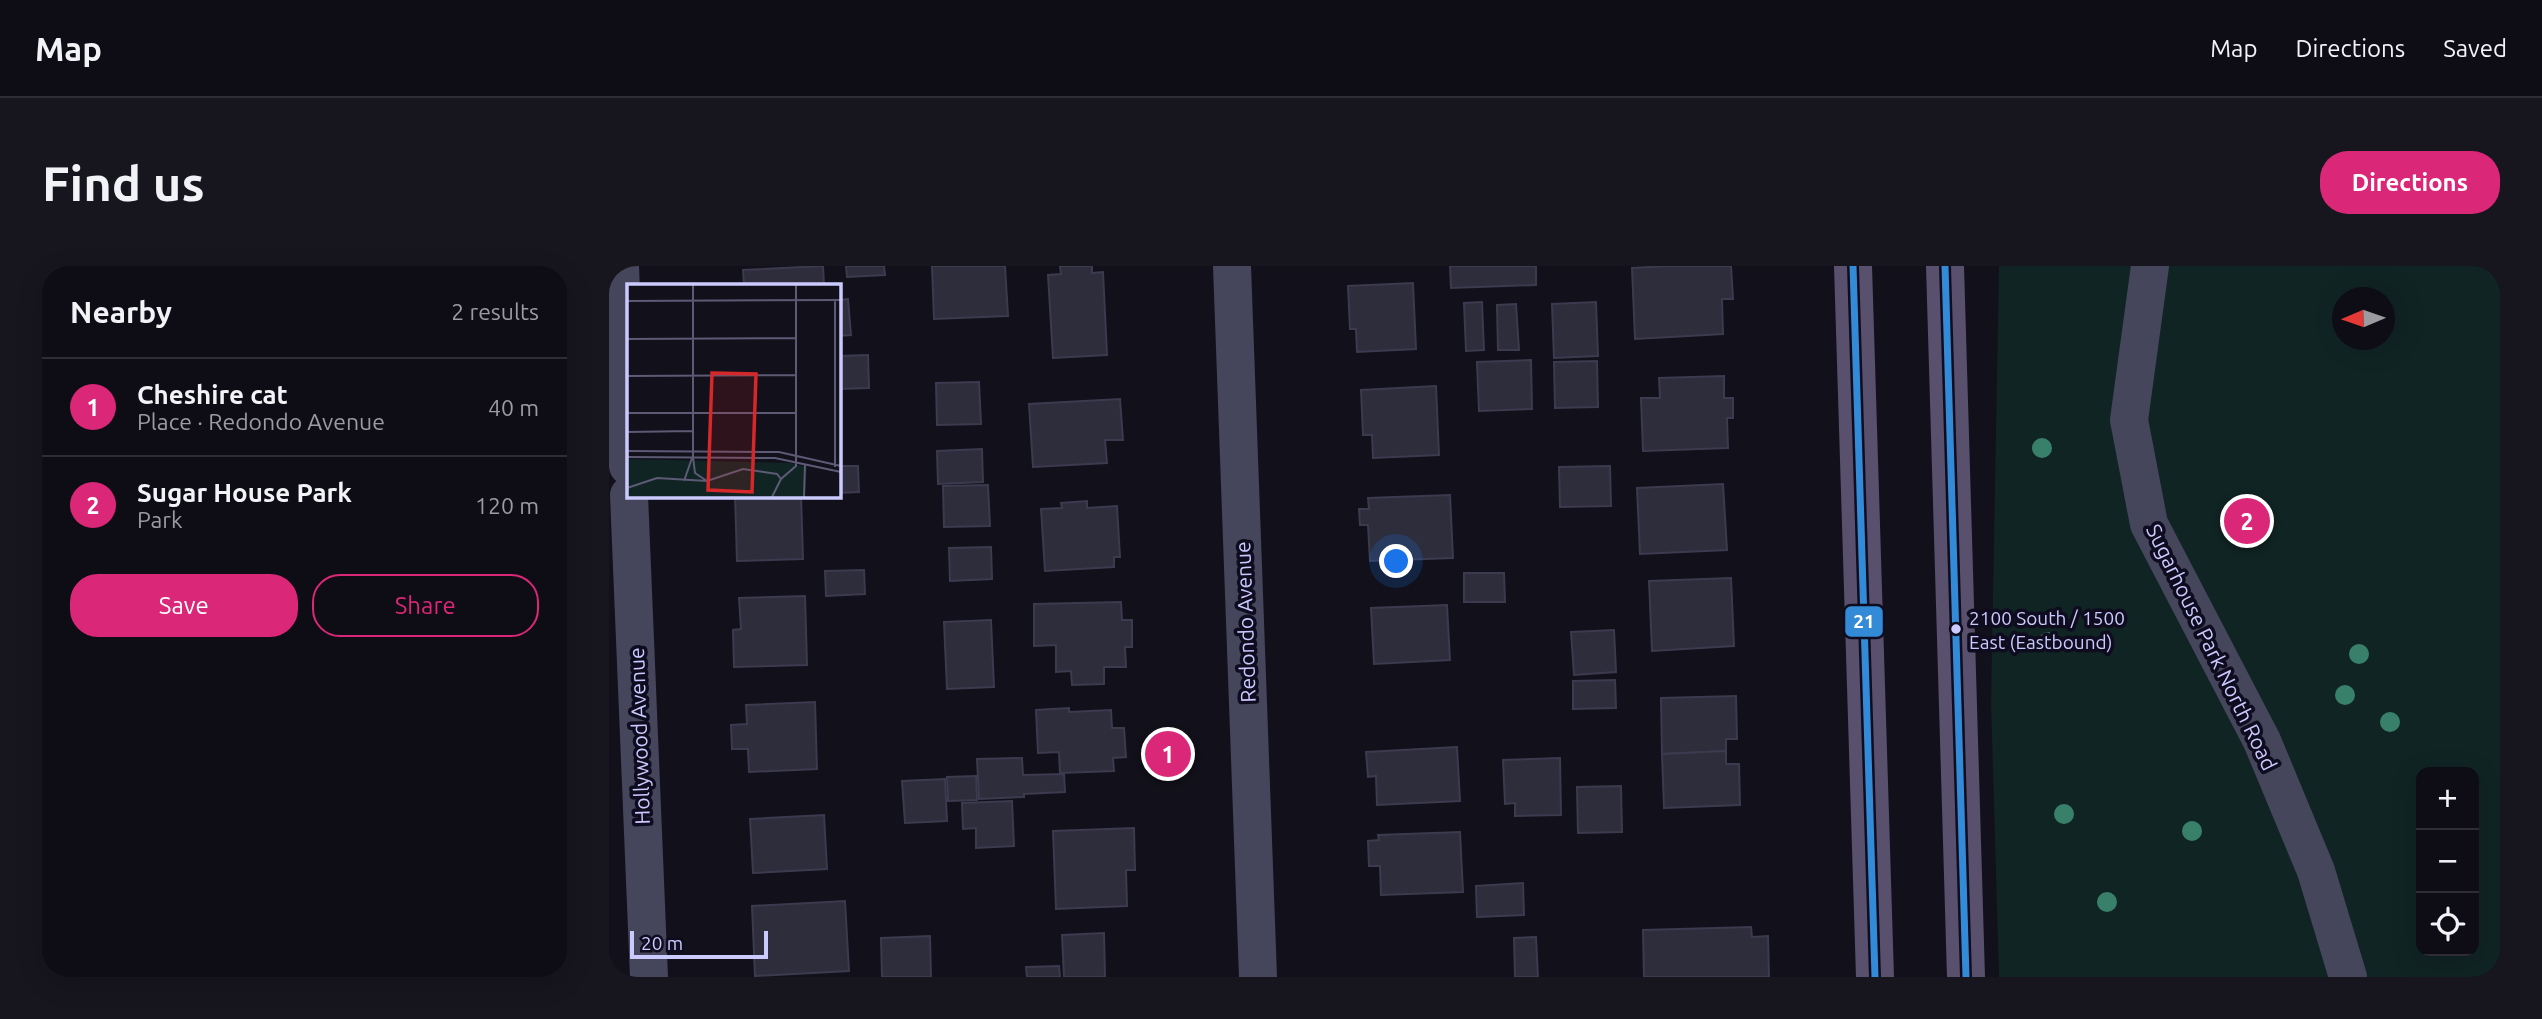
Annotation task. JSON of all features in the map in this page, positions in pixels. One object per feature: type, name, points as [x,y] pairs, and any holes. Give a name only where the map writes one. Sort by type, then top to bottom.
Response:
[{"type":"main road","points":[[1853,266],[1875,977]]},
{"type":"main road","points":[[1945,266],[1966,977]]},
{"type":"street","points":[[620,266],[627,441]]},
{"type":"street","name":"Redondo Avenue","points":[[1232,266],[1258,977]]},
{"type":"street","name":"Sugarhouse Park North Road","points":[[2150,266],[2129,419],[2149,524],[2262,741],[2316,871],[2348,977]]},
{"type":"street","name":"Hollywood Avenue","points":[[629,497],[649,977]]},
{"type":"green space","points":[[1999,266],[2500,266],[2500,977],[1999,977],[1991,703]]},
{"type":"building","points":[[823,266],[824,284],[744,284],[743,270]]},
{"type":"building","points":[[846,266],[884,266],[885,275],[847,277]]},
{"type":"building","points":[[932,266],[1005,266],[1008,316],[934,319]]},
{"type":"building","points":[[1060,266],[1092,266],[1092,273],[1103,272],[1107,355],[1053,358],[1048,275],[1061,274]]},
{"type":"building","points":[[1450,266],[1536,266],[1536,285],[1451,288]]},
{"type":"building","points":[[1731,266],[1733,299],[1722,299],[1723,334],[1635,339],[1632,268]]},
{"type":"building","points":[[1413,283],[1416,349],[1357,352],[1356,329],[1350,329],[1348,286]]},
{"type":"building","points":[[848,299],[851,335],[840,336],[840,300]]},
{"type":"building","points":[[1482,302],[1484,350],[1466,351],[1464,303]]},
{"type":"building","points":[[1596,302],[1598,356],[1554,358],[1552,304]]},
{"type":"building","points":[[1516,304],[1519,350],[1498,350],[1497,305]]},
{"type":"building","points":[[868,355],[869,388],[840,389],[840,356]]},
{"type":"building","points":[[1531,360],[1532,409],[1479,411],[1477,362]]},
{"type":"building","points":[[1597,361],[1598,407],[1555,408],[1554,362]]},
{"type":"building","points":[[1724,376],[1724,398],[1733,398],[1733,418],[1727,418],[1728,448],[1643,451],[1641,398],[1660,398],[1659,378]]},
{"type":"building","points":[[979,382],[981,424],[937,425],[936,383]]},
{"type":"building","points":[[1436,386],[1439,455],[1373,458],[1372,435],[1363,435],[1361,390]]},
{"type":"building","points":[[1120,399],[1123,440],[1105,440],[1107,463],[1033,467],[1029,404]]},
{"type":"building","points":[[982,449],[983,482],[938,484],[937,451]]},
{"type":"building","points":[[840,466],[858,466],[859,492],[840,493]]},
{"type":"building","points":[[1610,466],[1611,506],[1560,507],[1559,467]]},
{"type":"building","points":[[1723,484],[1727,550],[1640,554],[1637,488]]},
{"type":"building","points":[[988,485],[990,526],[944,527],[943,486]]},
{"type":"building","points":[[1450,495],[1453,558],[1370,561],[1368,525],[1360,525],[1359,509],[1369,509],[1368,498]]},
{"type":"building","points":[[735,497],[801,497],[803,559],[737,561]]},
{"type":"building","points":[[1087,501],[1087,508],[1117,506],[1120,557],[1114,557],[1114,567],[1045,571],[1041,509],[1062,508],[1061,503]]},
{"type":"building","points":[[991,547],[992,579],[950,581],[949,548]]},
{"type":"building","points":[[864,570],[865,594],[826,596],[825,571]]},
{"type":"building","points":[[1464,573],[1504,573],[1505,602],[1464,602]]},
{"type":"building","points":[[1731,578],[1734,646],[1652,651],[1649,581]]},
{"type":"building","points":[[805,596],[807,665],[734,667],[733,630],[741,629],[739,598]]},
{"type":"building","points":[[1121,602],[1122,620],[1132,620],[1132,647],[1125,647],[1126,667],[1104,667],[1104,684],[1072,685],[1071,671],[1056,672],[1056,645],[1034,646],[1034,604]]},
{"type":"building","points":[[1447,605],[1450,660],[1374,664],[1371,608]]},
{"type":"building","points":[[991,620],[994,687],[947,689],[944,622]]},
{"type":"building","points":[[1614,630],[1616,672],[1574,675],[1571,632]]},
{"type":"building","points":[[1615,680],[1616,708],[1573,709],[1573,681]]},
{"type":"building","points":[[1736,696],[1737,739],[1726,739],[1726,751],[1662,754],[1661,698]]},
{"type":"building","points":[[815,702],[817,769],[749,772],[748,749],[732,749],[731,725],[747,724],[746,705]]},
{"type":"building","points":[[1069,708],[1069,712],[1111,710],[1112,728],[1124,728],[1126,757],[1113,758],[1114,771],[1060,773],[1059,752],[1038,753],[1036,710]]},
{"type":"building","points":[[1457,747],[1460,801],[1377,805],[1376,776],[1368,777],[1366,752]]},
{"type":"building","points":[[1726,751],[1726,764],[1739,764],[1740,805],[1664,808],[1662,754]]},
{"type":"building","points":[[1022,758],[1023,775],[1064,774],[1065,792],[979,799],[977,759]]},
{"type":"building","points":[[1560,758],[1561,815],[1515,816],[1515,803],[1505,804],[1503,760]]},
{"type":"building","points":[[976,776],[977,800],[948,801],[947,777]]},
{"type":"building","points":[[945,779],[947,821],[905,823],[902,781]]},
{"type":"building","points":[[1621,786],[1622,832],[1578,833],[1577,787]]},
{"type":"building","points":[[1012,801],[1014,846],[976,848],[976,828],[963,829],[962,803]]},
{"type":"building","points":[[824,815],[827,869],[753,873],[750,819]]},
{"type":"building","points":[[1134,828],[1135,870],[1126,870],[1127,906],[1056,909],[1053,831]]},
{"type":"building","points":[[1460,832],[1463,892],[1381,895],[1380,866],[1369,866],[1368,841],[1379,840],[1378,835]]},
{"type":"building","points":[[1523,883],[1524,915],[1477,917],[1476,886]]},
{"type":"building","points":[[845,901],[849,971],[755,976],[752,906]]},
{"type":"building","points":[[1751,927],[1752,937],[1768,936],[1769,977],[1644,977],[1643,930]]},
{"type":"building","points":[[1104,933],[1105,977],[1064,977],[1062,935]]},
{"type":"building","points":[[930,936],[931,977],[882,977],[881,938]]},
{"type":"building","points":[[1536,937],[1538,977],[1515,977],[1514,938]]},
{"type":"building","points":[[1059,966],[1060,977],[1027,977],[1026,967]]},
{"type":"transit line","name":"21","points":[[1853,266],[1875,977]]},
{"type":"transit line","name":"21","points":[[1945,266],[1966,977]]},
{"type":"place","name":"Sugar House Park","points":[[2247,521]]},
{"type":"place","name":"2100 South / 1500 East (Eastbound)","points":[[1956,629]]},
{"type":"place","name":"Cheshire cat","points":[[1168,754]]}]
